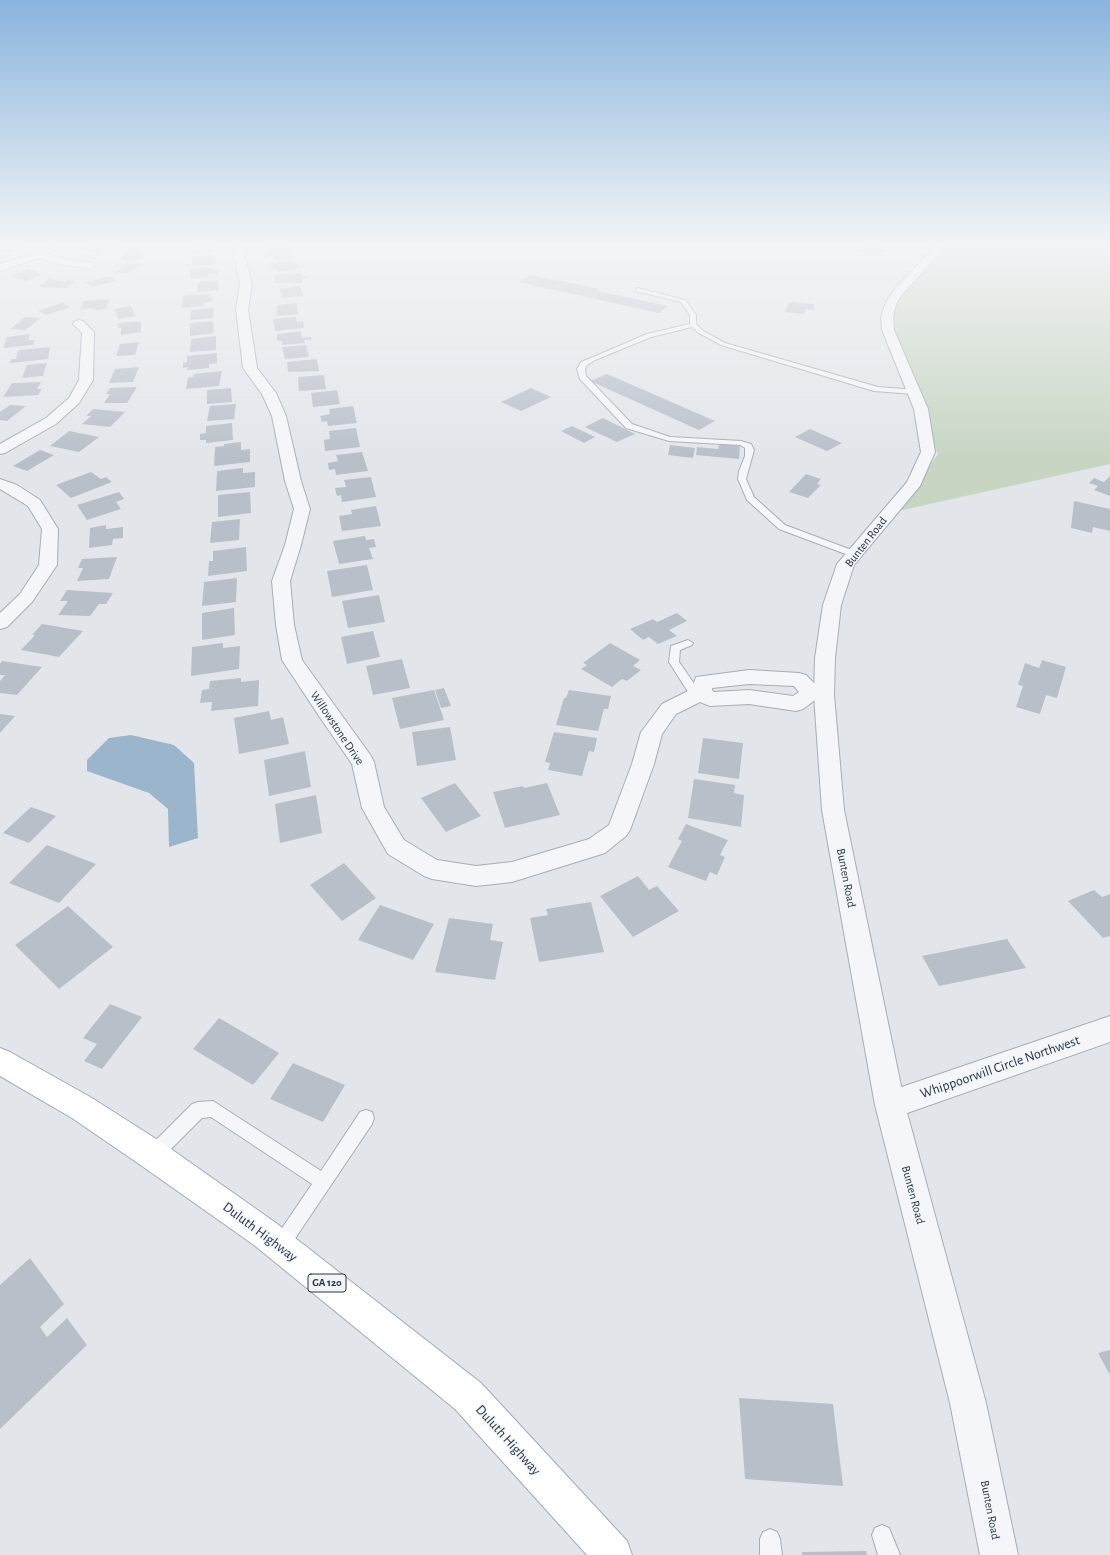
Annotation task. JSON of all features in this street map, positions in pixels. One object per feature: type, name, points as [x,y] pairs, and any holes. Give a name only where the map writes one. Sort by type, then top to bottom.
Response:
[{"type":"main road","name":"Duluth Highway","points":[[0,1061],[82,1108],[153,1155],[280,1246],[468,1396],[613,1555]]},
{"type":"street","name":"Willowstone Drive","points":[[243,314],[250,368],[269,393],[279,416],[293,481],[302,509],[293,546],[281,581],[285,625],[292,660],[326,711],[363,762],[373,808],[396,847],[432,869],[476,876],[512,872],[596,846],[618,830],[643,764],[652,732],[669,709],[698,694]]},
{"type":"street","name":"Bunten Road","points":[[888,314],[888,330],[921,409],[928,452],[914,483],[846,564],[832,605],[825,658],[818,694],[833,810],[890,1104],[968,1404],[999,1555]]},
{"type":"street","points":[[0,450],[51,421],[74,400],[86,380],[88,332],[79,324]]},
{"type":"street","points":[[0,484],[11,488],[34,503],[50,529],[48,565],[26,598],[0,624]]},
{"type":"street","points":[[698,694],[710,699],[737,688],[796,704],[818,694]]},
{"type":"street","name":"Whippoorwill Circle Northwest","points":[[890,1104],[1110,1029]]},
{"type":"lane","points":[[692,314],[693,325],[701,332],[723,344],[877,389],[914,392]]},
{"type":"lane","points":[[693,325],[649,335],[593,359],[584,364],[581,370],[584,377],[629,426],[669,439],[741,443],[748,446],[750,450],[749,456],[742,471],[742,479],[750,498],[782,527],[854,554]]},
{"type":"lane","points":[[688,643],[676,648],[674,662],[698,694]]},
{"type":"lane","points":[[153,1155],[198,1110],[213,1109],[322,1182]]},
{"type":"lane","points":[[280,1246],[366,1118]]},
{"type":"lane","points":[[882,1535],[889,1555]]},
{"type":"green space","points":[[894,314],[1110,314],[1110,464],[898,511],[938,454],[888,339]]},
{"type":"water","points":[[131,735],[174,745],[194,763],[198,838],[169,847],[168,809],[149,793],[87,771],[87,760],[109,738]]},
{"type":"building","points":[[116,314],[134,314],[135,316],[119,319]]},
{"type":"building","points":[[191,314],[213,314],[213,318],[190,320]]},
{"type":"building","points":[[277,314],[298,314],[298,314],[277,316]]},
{"type":"building","points":[[25,317],[40,318],[26,330],[10,329]]},
{"type":"building","points":[[296,317],[297,322],[303,321],[304,328],[275,331],[273,319]]},
{"type":"building","points":[[141,321],[141,332],[121,335],[121,328],[118,328],[118,323]]},
{"type":"building","points":[[213,321],[214,333],[190,336],[190,323]]},
{"type":"building","points":[[301,331],[302,338],[311,337],[311,340],[304,340],[305,343],[282,345],[282,341],[277,341],[277,334]]},
{"type":"building","points":[[30,334],[28,340],[35,340],[33,345],[3,348],[7,337]]},
{"type":"building","points":[[216,336],[216,350],[190,352],[191,339]]},
{"type":"building","points":[[139,342],[135,355],[116,356],[120,344]]},
{"type":"building","points":[[306,345],[309,357],[285,359],[282,347]]},
{"type":"building","points":[[50,347],[48,359],[10,363],[11,359],[16,359],[18,350]]},
{"type":"building","points":[[217,353],[217,363],[209,364],[209,368],[187,370],[188,367],[183,368],[183,363],[187,362],[187,356]]},
{"type":"building","points":[[317,359],[319,371],[288,372],[287,362]]},
{"type":"building","points":[[47,363],[43,376],[22,378],[27,365]]},
{"type":"building","points":[[139,367],[133,382],[109,383],[115,369]]},
{"type":"building","points":[[222,371],[219,386],[186,389],[188,378],[193,377],[194,374]]},
{"type":"building","points":[[607,374],[715,421],[699,430],[590,381]]},
{"type":"building","points":[[324,375],[326,389],[299,391],[298,377]]},
{"type":"building","points":[[41,382],[37,389],[42,389],[38,395],[3,397],[12,383]]},
{"type":"building","points":[[137,387],[127,403],[104,403],[110,394],[106,394],[110,388]]},
{"type":"building","points":[[231,388],[232,402],[207,404],[207,390]]},
{"type":"building","points":[[531,388],[551,397],[521,411],[501,402]]},
{"type":"building","points":[[337,390],[340,404],[313,407],[311,393]]},
{"type":"building","points":[[236,404],[234,419],[207,421],[210,406]]},
{"type":"building","points":[[10,405],[26,406],[7,421],[0,420],[0,412]]},
{"type":"building","points":[[353,406],[357,423],[328,426],[327,421],[322,422],[320,416],[330,414],[329,409]]},
{"type":"building","points":[[93,409],[125,412],[110,427],[82,424],[91,416],[86,416]]},
{"type":"building","points":[[603,418],[635,434],[617,442],[585,427]]},
{"type":"building","points":[[232,423],[233,440],[206,443],[206,440],[200,440],[200,434],[206,433],[206,426]]},
{"type":"building","points":[[572,426],[595,437],[584,443],[561,431]]},
{"type":"building","points":[[356,428],[360,447],[325,451],[324,440],[330,439],[329,431]]},
{"type":"building","points":[[810,429],[842,443],[827,451],[795,437]]},
{"type":"building","points":[[69,431],[99,437],[79,452],[50,446]]},
{"type":"building","points":[[241,442],[241,450],[250,449],[250,462],[214,466],[215,447],[224,446],[224,444]]},
{"type":"building","points":[[719,444],[740,446],[739,459],[696,455],[697,447],[718,449]]},
{"type":"building","points":[[670,445],[695,448],[693,458],[668,455]]},
{"type":"building","points":[[40,450],[54,455],[27,471],[13,466]]},
{"type":"building","points":[[362,452],[368,471],[336,475],[335,469],[329,470],[328,463],[338,461],[336,455]]},
{"type":"building","points":[[243,468],[243,473],[255,472],[255,487],[216,491],[217,471]]},
{"type":"building","points":[[91,472],[101,479],[106,477],[112,482],[71,498],[56,485]]},
{"type":"building","points":[[806,474],[821,479],[817,484],[821,485],[808,498],[789,492]]},
{"type":"building","points":[[1110,476],[1110,496],[1094,490],[1098,486],[1089,483],[1094,478],[1104,482]]},
{"type":"building","points":[[371,477],[376,497],[342,502],[341,495],[337,496],[335,488],[346,487],[344,480]]},
{"type":"building","points":[[119,492],[124,499],[116,502],[121,509],[87,520],[77,505]]},
{"type":"building","points":[[250,492],[251,513],[218,517],[218,495]]},
{"type":"building","points":[[1074,501],[1110,509],[1110,531],[1093,527],[1092,533],[1071,528]]},
{"type":"building","points":[[376,506],[381,526],[342,531],[339,516],[352,514],[351,510]]},
{"type":"building","points":[[240,519],[239,540],[210,543],[212,522]]},
{"type":"building","points":[[106,525],[106,529],[123,527],[123,538],[113,539],[112,545],[89,548],[90,528]]},
{"type":"building","points":[[365,536],[366,540],[374,539],[376,547],[369,548],[373,559],[339,564],[333,541]]},
{"type":"building","points":[[246,547],[247,571],[208,576],[209,561],[213,561],[213,551]]},
{"type":"building","points":[[117,557],[109,579],[77,581],[83,568],[78,568],[82,559]]},
{"type":"building","points":[[367,565],[373,590],[332,597],[327,571]]},
{"type":"building","points":[[237,578],[236,602],[202,606],[204,582]]},
{"type":"building","points":[[67,590],[113,593],[106,604],[99,604],[90,616],[58,615],[68,601],[60,601]]},
{"type":"building","points":[[379,595],[385,622],[348,628],[342,601]]},
{"type":"building","points":[[234,608],[235,635],[202,640],[202,613]]},
{"type":"building","points":[[677,613],[687,621],[669,630],[677,636],[658,644],[649,637],[643,640],[630,629],[653,619],[657,622]]},
{"type":"building","points":[[42,624],[83,631],[59,657],[21,650],[35,635],[32,635]]},
{"type":"building","points":[[373,631],[380,657],[347,664],[341,637]]},
{"type":"building","points":[[223,643],[223,648],[240,646],[239,669],[191,676],[192,647]]},
{"type":"building","points":[[610,643],[640,660],[633,666],[641,670],[627,681],[622,679],[612,687],[581,669],[587,665],[583,663]]},
{"type":"building","points":[[402,659],[410,688],[373,695],[366,666]]},
{"type":"building","points":[[1042,660],[1066,667],[1057,698],[1046,695],[1040,714],[1016,707],[1023,686],[1018,685],[1025,663],[1039,668]]},
{"type":"building","points":[[2,661],[42,667],[17,695],[0,693],[0,681],[5,675],[0,675],[0,664]]},
{"type":"building","points":[[241,678],[241,682],[259,680],[258,706],[211,711],[212,702],[200,703],[202,690],[209,689],[210,681]]},
{"type":"building","points":[[444,688],[451,706],[441,708],[435,690]]},
{"type":"building","points":[[434,690],[444,720],[400,729],[392,698]]},
{"type":"building","points":[[569,690],[611,696],[608,709],[604,709],[598,731],[556,725],[564,698],[566,698]]},
{"type":"building","points":[[269,711],[271,720],[283,717],[289,744],[239,754],[234,718]]},
{"type":"building","points":[[0,714],[15,716],[0,733]]},
{"type":"building","points":[[450,727],[456,760],[417,766],[412,732]]},
{"type":"building","points":[[554,732],[597,738],[594,752],[589,751],[582,776],[548,770],[550,763],[545,762]]},
{"type":"building","points":[[703,738],[743,743],[739,779],[698,773]]},
{"type":"building","points":[[305,751],[311,787],[269,796],[264,760]]},
{"type":"building","points":[[694,779],[735,785],[734,793],[744,795],[741,827],[688,818]]},
{"type":"building","points":[[455,783],[481,816],[446,832],[421,798]]},
{"type":"building","points":[[547,783],[560,815],[505,828],[493,792]]},
{"type":"building","points":[[316,795],[322,833],[280,843],[275,804]]},
{"type":"building","points":[[31,807],[56,816],[29,843],[3,833]]},
{"type":"building","points":[[686,824],[728,840],[720,855],[725,857],[717,875],[710,872],[706,881],[668,867],[682,841],[678,839]]},
{"type":"building","points":[[47,845],[96,864],[59,903],[9,883]]},
{"type":"building","points":[[344,863],[376,898],[342,921],[310,885]]},
{"type":"building","points":[[638,876],[649,890],[657,886],[679,911],[633,937],[600,896]]},
{"type":"building","points":[[1094,890],[1102,897],[1110,894],[1110,936],[1103,938],[1068,901]]},
{"type":"building","points":[[591,902],[604,952],[539,962],[530,918],[548,915],[546,909]]},
{"type":"building","points":[[380,905],[434,924],[413,960],[358,940]]},
{"type":"building","points":[[68,906],[113,947],[59,989],[15,945]]},
{"type":"building","points":[[449,918],[493,924],[490,940],[503,942],[495,980],[435,972]]},
{"type":"building","points":[[1007,939],[1026,968],[939,986],[922,956]]},
{"type":"building","points":[[110,1004],[142,1017],[102,1069],[84,1061],[97,1044],[83,1038]]},
{"type":"building","points":[[219,1018],[279,1053],[253,1085],[193,1049]]},
{"type":"building","points":[[293,1063],[345,1085],[323,1122],[270,1099]]},
{"type":"building","points":[[30,1258],[64,1304],[40,1327],[47,1337],[67,1318],[87,1345],[0,1429],[0,1285]]},
{"type":"building","points":[[1110,1350],[1110,1375],[1098,1353]]},
{"type":"building","points":[[739,1398],[833,1404],[843,1486],[745,1479]]},
{"type":"building","points":[[866,1551],[867,1555],[802,1555],[802,1552]]}]
